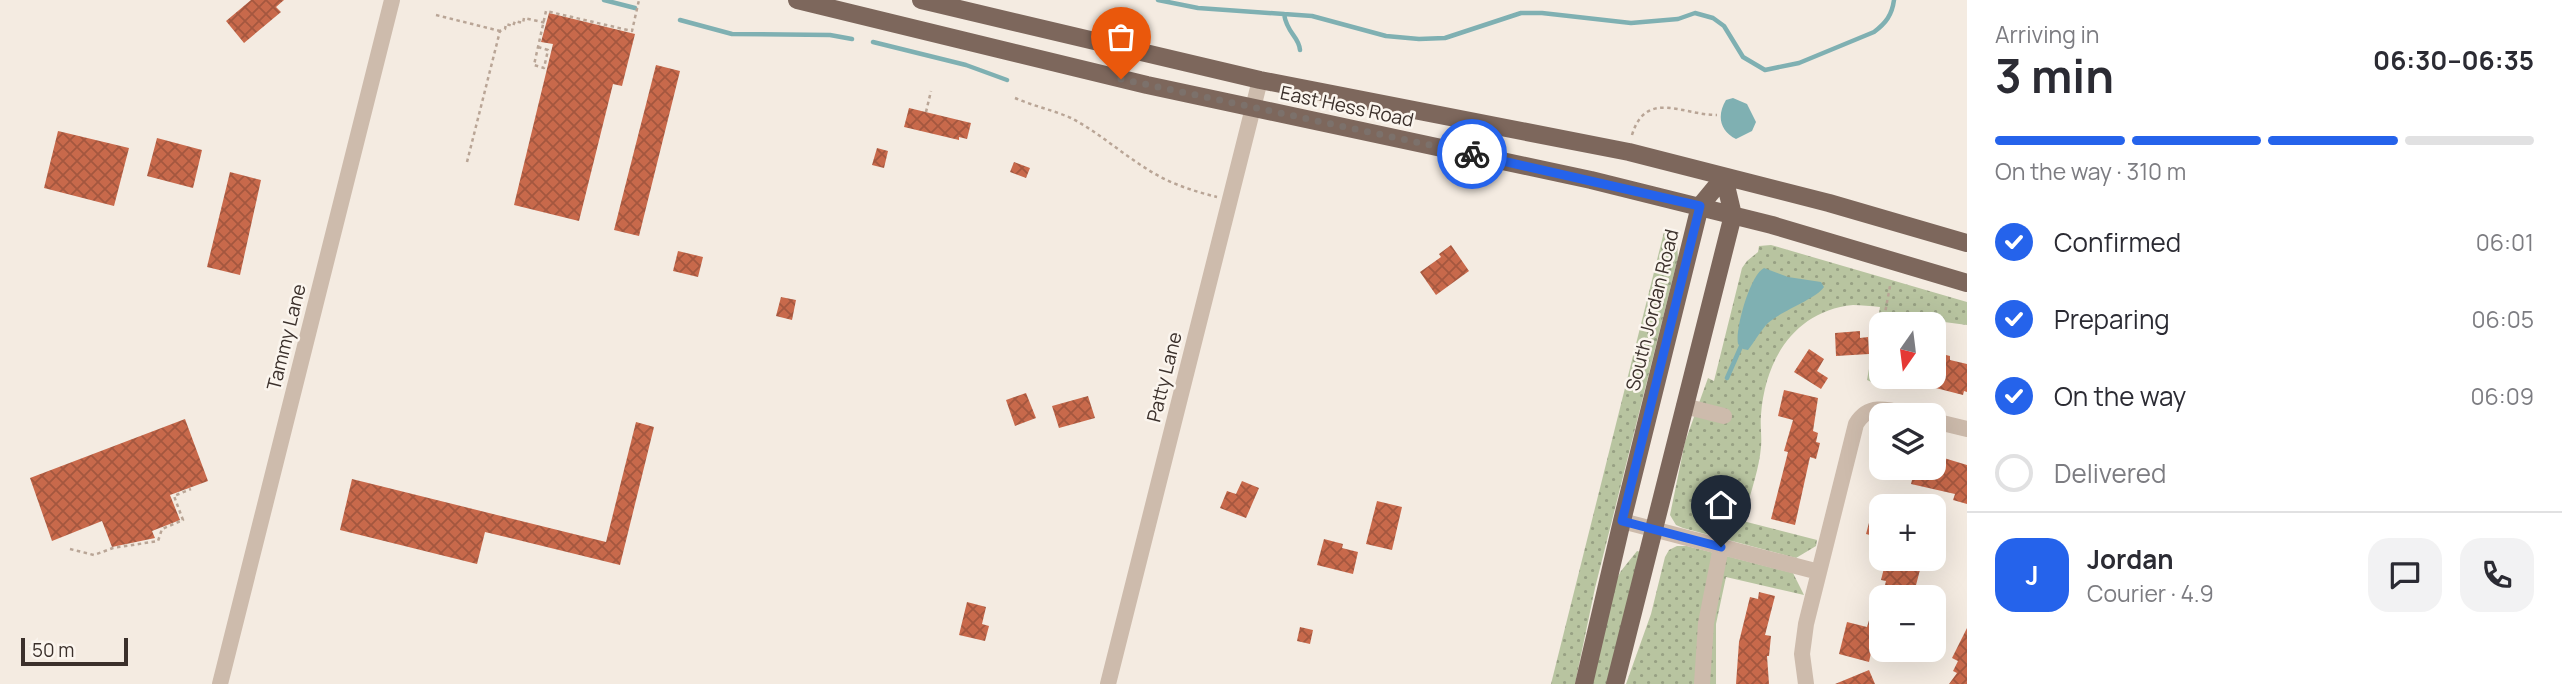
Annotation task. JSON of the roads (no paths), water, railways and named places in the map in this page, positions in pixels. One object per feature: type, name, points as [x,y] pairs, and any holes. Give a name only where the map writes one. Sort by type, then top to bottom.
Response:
[{"type":"main road","name":"East Hess Road","points":[[797,0],[1147,85],[1579,177],[1700,206],[1967,283]]},
{"type":"main road","name":"East Hess Road","points":[[921,0],[1260,80],[1629,152],[1829,203],[1967,243]]},
{"type":"main road","name":"South Jordan Road","points":[[1584,684],[1700,206],[1724,177]]},
{"type":"main road","points":[[1615,684],[1733,215],[1724,177]]},
{"type":"street","name":"Tammy Lane","points":[[220,684],[392,0]]},
{"type":"street","name":"Patty Lane","points":[[1108,684],[1260,80]]},
{"type":"street","points":[[1806,684],[1803,639],[1856,424],[1862,405],[1869,406]]},
{"type":"street","points":[[1684,406],[1724,416]]},
{"type":"street","points":[[1946,424],[1967,429]]},
{"type":"street","points":[[1622,521],[1819,572]]},
{"type":"street","points":[[1702,684],[1706,623],[1721,547]]},
{"type":"water","points":[[1733,98],[1747,104],[1756,122],[1752,131],[1736,139],[1726,131],[1721,122],[1721,111],[1726,100]]},
{"type":"water","points":[[1764,268],[1788,277],[1821,282],[1824,287],[1814,296],[1774,318],[1748,350],[1743,349],[1738,344],[1741,315],[1749,291]]},
{"type":"waterway","points":[[604,0],[635,8]]},
{"type":"waterway","points":[[1158,0],[1198,8],[1312,16],[1386,36],[1419,39],[1445,38],[1521,13],[1631,23],[1678,19],[1695,13],[1713,18],[1724,26],[1743,57],[1765,70],[1799,63],[1874,32],[1888,18],[1894,0]]},
{"type":"waterway","points":[[1284,14],[1300,50]]},
{"type":"waterway","points":[[680,20],[732,34],[830,35],[852,39]]},
{"type":"waterway","points":[[873,42],[966,65],[1007,80]]},
{"type":"waterway","points":[[1727,378],[1742,344]]}]
